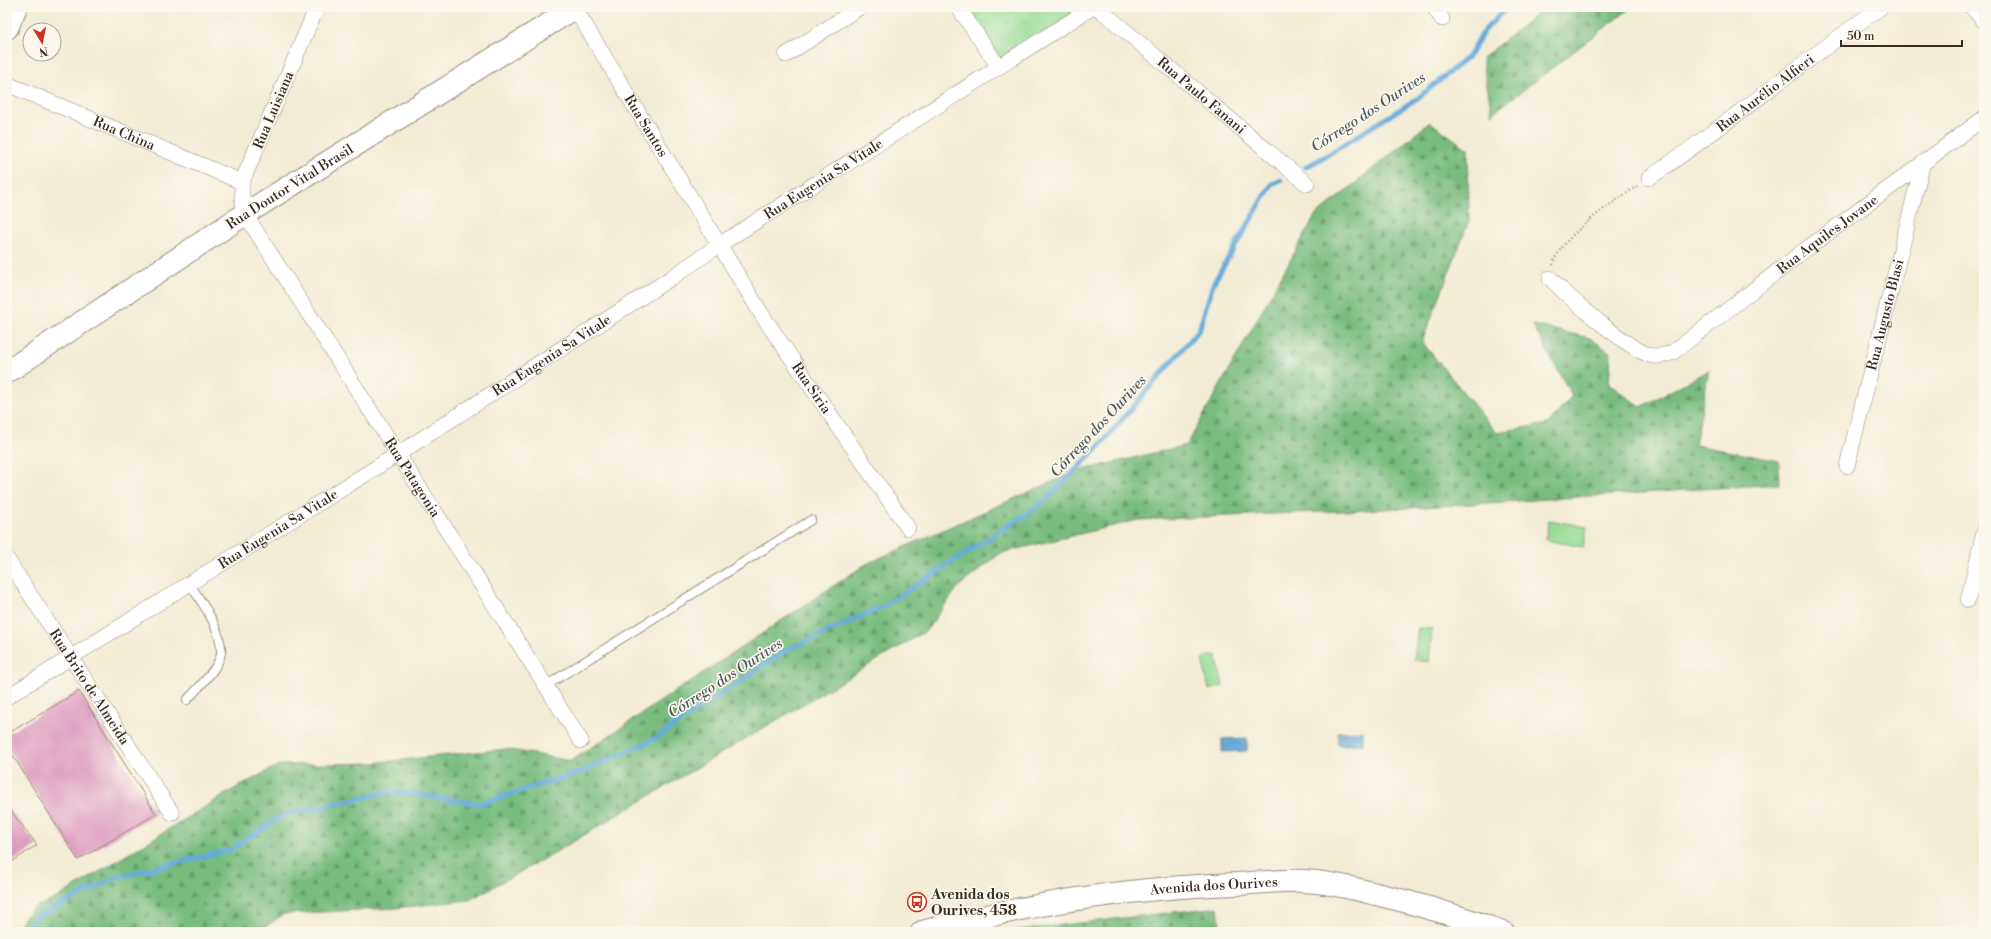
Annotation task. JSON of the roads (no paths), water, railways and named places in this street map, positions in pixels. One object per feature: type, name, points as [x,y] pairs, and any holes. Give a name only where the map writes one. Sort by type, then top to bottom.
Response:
[{"type":"street","points":[[7,28],[16,7]]},
{"type":"street","name":"Rua Luisiana","points":[[245,214],[242,197],[242,182],[317,7]]},
{"type":"street","name":"Rua Doutor Vital Brasil","points":[[7,372],[245,214],[575,7]]},
{"type":"street","name":"Rua Santos","points":[[575,7],[719,245]]},
{"type":"street","points":[[786,55],[860,7]]},
{"type":"street","points":[[958,7],[999,67]]},
{"type":"street","name":"Rua Eugenia Sa Vitale","points":[[7,697],[398,454],[671,278],[719,245],[1093,7]]},
{"type":"street","name":"Rua Paulo Fanani","points":[[1097,7],[1307,184]]},
{"type":"street","name":"Rua Aurélio Alfieri","points":[[1649,178],[1681,156],[1837,38],[1881,7]]},
{"type":"street","points":[[1972,7],[1984,21]]},
{"type":"street","name":"Rua China","points":[[7,84],[242,182]]},
{"type":"street","name":"Rua Aquiles Jovane","points":[[1550,278],[1571,299],[1638,351],[1654,356],[1672,352],[1923,162],[1984,118]]},
{"type":"street","name":"Rua Augusto Blasi","points":[[1848,466],[1923,162]]},
{"type":"street","name":"Rua Patagonia","points":[[245,214],[581,740]]},
{"type":"street","name":"Rua Siria","points":[[719,245],[764,318],[908,528]]},
{"type":"street","points":[[1968,600],[1984,532]]},
{"type":"street","name":"Rua Brito de Almeida","points":[[7,560],[72,657],[172,813]]},
{"type":"street","name":"Avenida dos Ourives","points":[[922,932],[970,919],[1051,903],[1140,889],[1305,881],[1346,887],[1410,902],[1456,915],[1503,932]]},
{"type":"lane","points":[[547,685],[811,520]]},
{"type":"lane","points":[[188,700],[208,677],[221,653],[217,633],[206,610],[189,583]]},
{"type":"water","points":[[1363,731],[1363,744],[1338,745],[1338,732]]},
{"type":"water","points":[[1247,738],[1247,751],[1222,752],[1222,739]]},
{"type":"waterway","name":"Córrego dos Ourives","points":[[1306,167],[1418,98],[1469,56],[1484,31],[1507,7]]},
{"type":"waterway","name":"Córrego dos Ourives","points":[[23,932],[38,916],[117,877],[230,850],[283,815],[393,791],[480,804],[583,771],[656,738],[783,652],[882,607],[1039,506],[1095,451],[1199,330],[1213,284],[1272,184],[1281,180]]},
{"type":"place","name":"Avenida dos Ourives, 458","points":[[917,902]]}]
